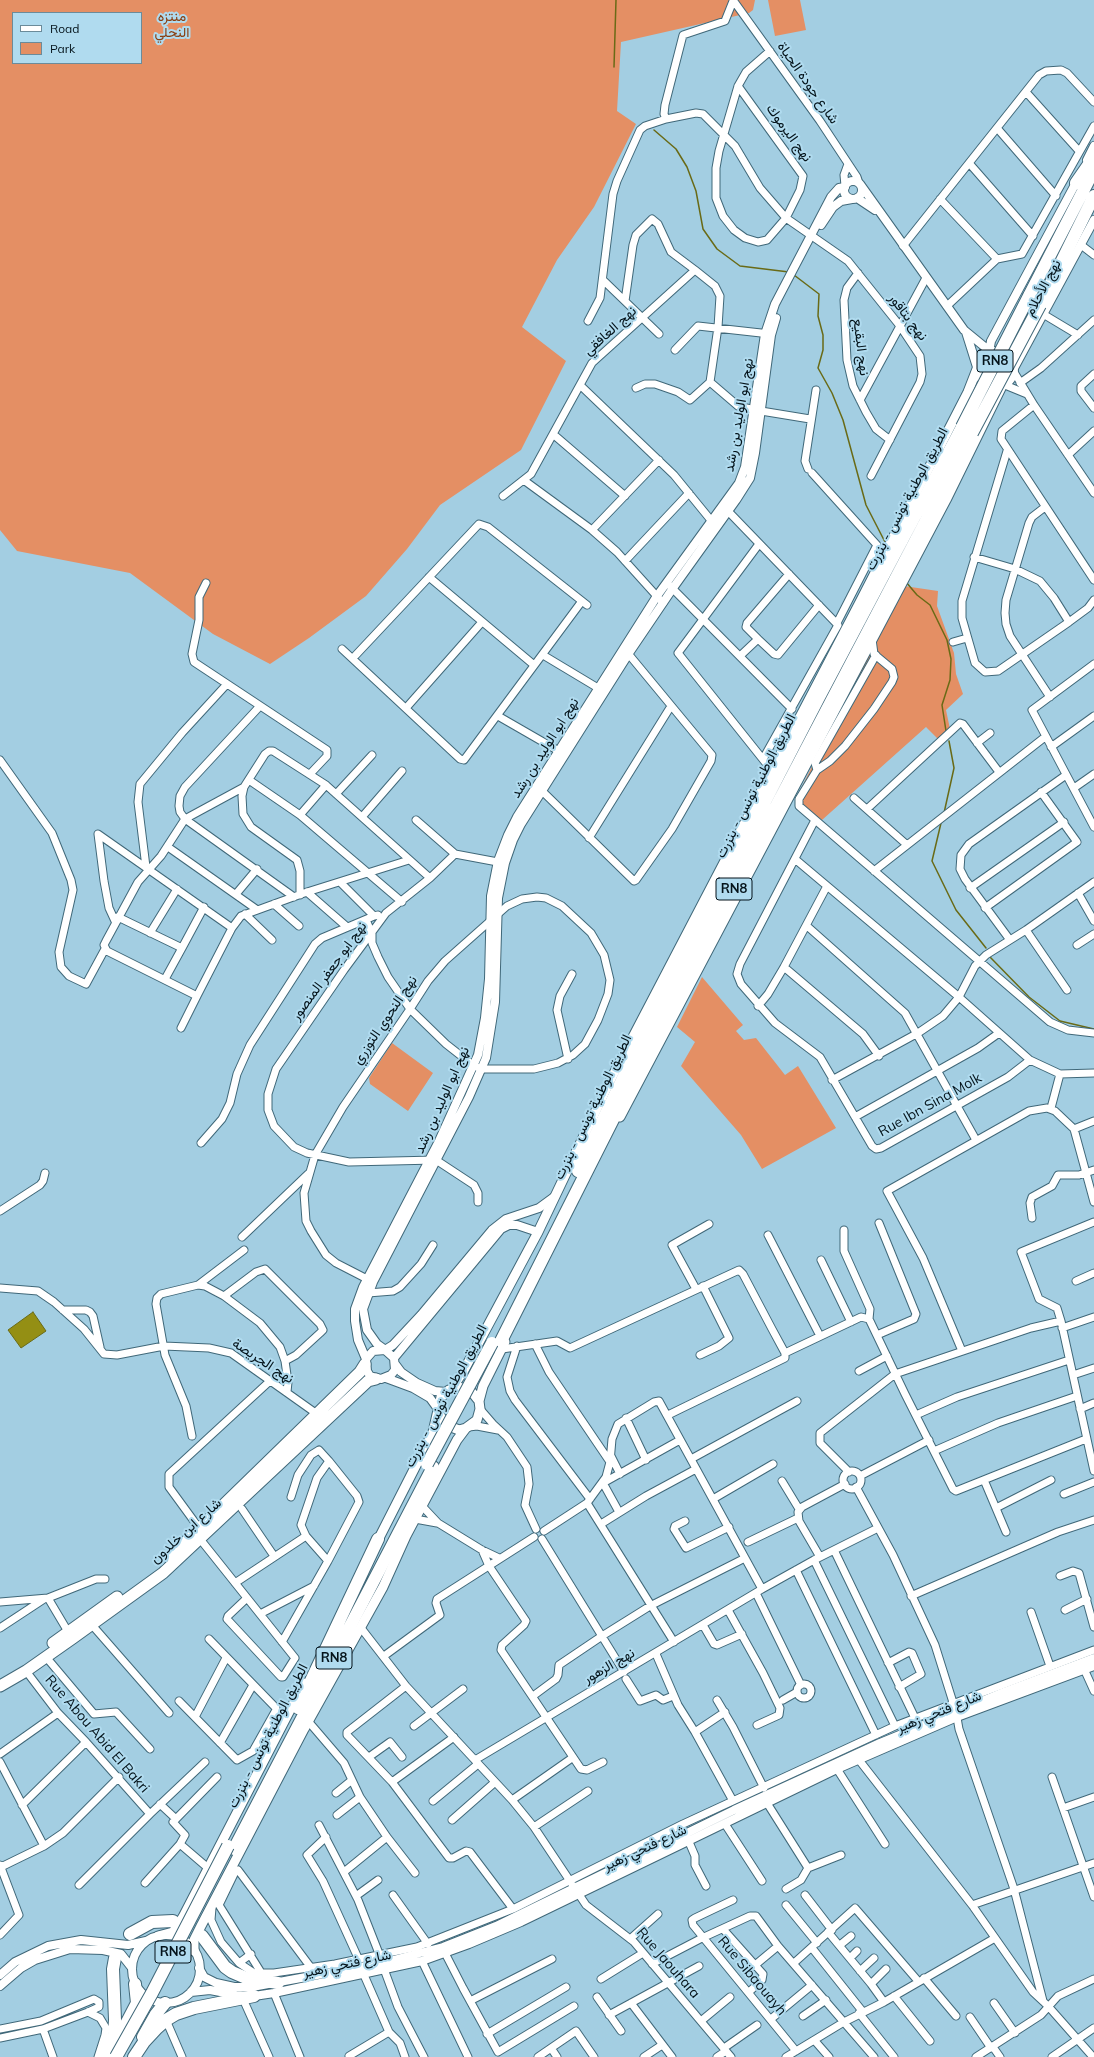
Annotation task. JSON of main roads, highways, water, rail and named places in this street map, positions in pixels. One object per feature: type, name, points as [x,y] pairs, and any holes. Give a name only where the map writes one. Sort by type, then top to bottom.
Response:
[{"type":"highway","points":[[1076,183],[1094,157]]},
{"type":"highway","name":"الطريق الوطنية تونس - بنزرت","points":[[125,2057],[159,1996],[298,1708],[497,1346],[710,934],[967,430],[1029,296],[1094,170]]},
{"type":"highway","name":"الطريق الوطنية تونس - بنزرت","points":[[497,1346],[564,1201],[635,1054],[822,692],[967,430],[1041,309],[1094,196]]},
{"type":"highway","name":"RN8","points":[[710,934],[774,826]]},
{"type":"highway","name":"RN8","points":[[635,1054],[692,926]]},
{"type":"highway","name":"RN8","points":[[623,1113],[686,980]]},
{"type":"highway","points":[[575,1157],[635,1054]]},
{"type":"highway","name":"شارع ابن خلدون","points":[[0,1677],[70,1636],[92,1625],[163,1573],[317,1414],[360,1372],[366,1362]]},
{"type":"highway","name":"شارع ابن خلدون","points":[[0,1686],[46,1657],[70,1636],[158,1569],[200,1534],[368,1381],[381,1378]]},
{"type":"highway","name":"الطريق الوطنية تونس - بنزرت","points":[[116,2057],[320,1685],[430,1466]]},
{"type":"highway","points":[[320,1685],[349,1638],[406,1536]]},
{"type":"highway","points":[[298,1708],[378,1539]]},
{"type":"highway","name":"RN8","points":[[130,1934],[139,1927],[152,1922],[173,1921]]},
{"type":"highway","name":"RN8","points":[[202,1936],[225,1966],[232,1972],[276,1988]]},
{"type":"highway","points":[[104,2057],[114,2035],[116,2004],[113,1969],[115,1958]]},
{"type":"highway","points":[[109,2057],[137,2003],[135,1984]]},
{"type":"highway","points":[[133,2057],[144,2042],[166,2020],[194,2008],[249,1997]]},
{"type":"highway","points":[[133,2057],[156,2014],[165,2003]]},
{"type":"main road","points":[[154,1938],[173,1932],[183,1917],[433,1432],[439,1403],[463,1372],[538,1232],[611,1079],[773,772],[964,399],[977,368]]},
{"type":"main road","points":[[194,1951],[194,1940],[308,1721],[383,1587],[406,1536],[457,1440],[477,1420],[483,1386],[497,1346],[623,1113],[862,656],[946,500],[1004,386]]},
{"type":"main road","points":[[449,1390],[465,1388],[476,1395],[479,1405]]},
{"type":"main road","points":[[438,1412],[446,1425],[459,1430],[468,1428]]},
{"type":"waterway","points":[[614,67],[616,0]]},
{"type":"waterway","points":[[654,130],[676,149],[687,167],[696,191],[703,229],[717,249],[740,266],[789,272]]},
{"type":"waterway","points":[[794,275],[819,294],[818,316],[823,335],[823,350],[818,368],[832,393],[843,420],[866,505],[885,542]]},
{"type":"waterway","points":[[906,582],[917,595],[930,605],[947,640],[951,659],[950,680],[942,705],[946,731]]},
{"type":"waterway","points":[[944,813],[954,768],[949,741]]},
{"type":"waterway","points":[[941,823],[932,861],[956,910],[986,948]]},
{"type":"waterway","points":[[990,957],[1029,997],[1060,1021],[1094,1029]]},
{"type":"park label","name":"منتزه النحلي","points":[[172,26]]}]
